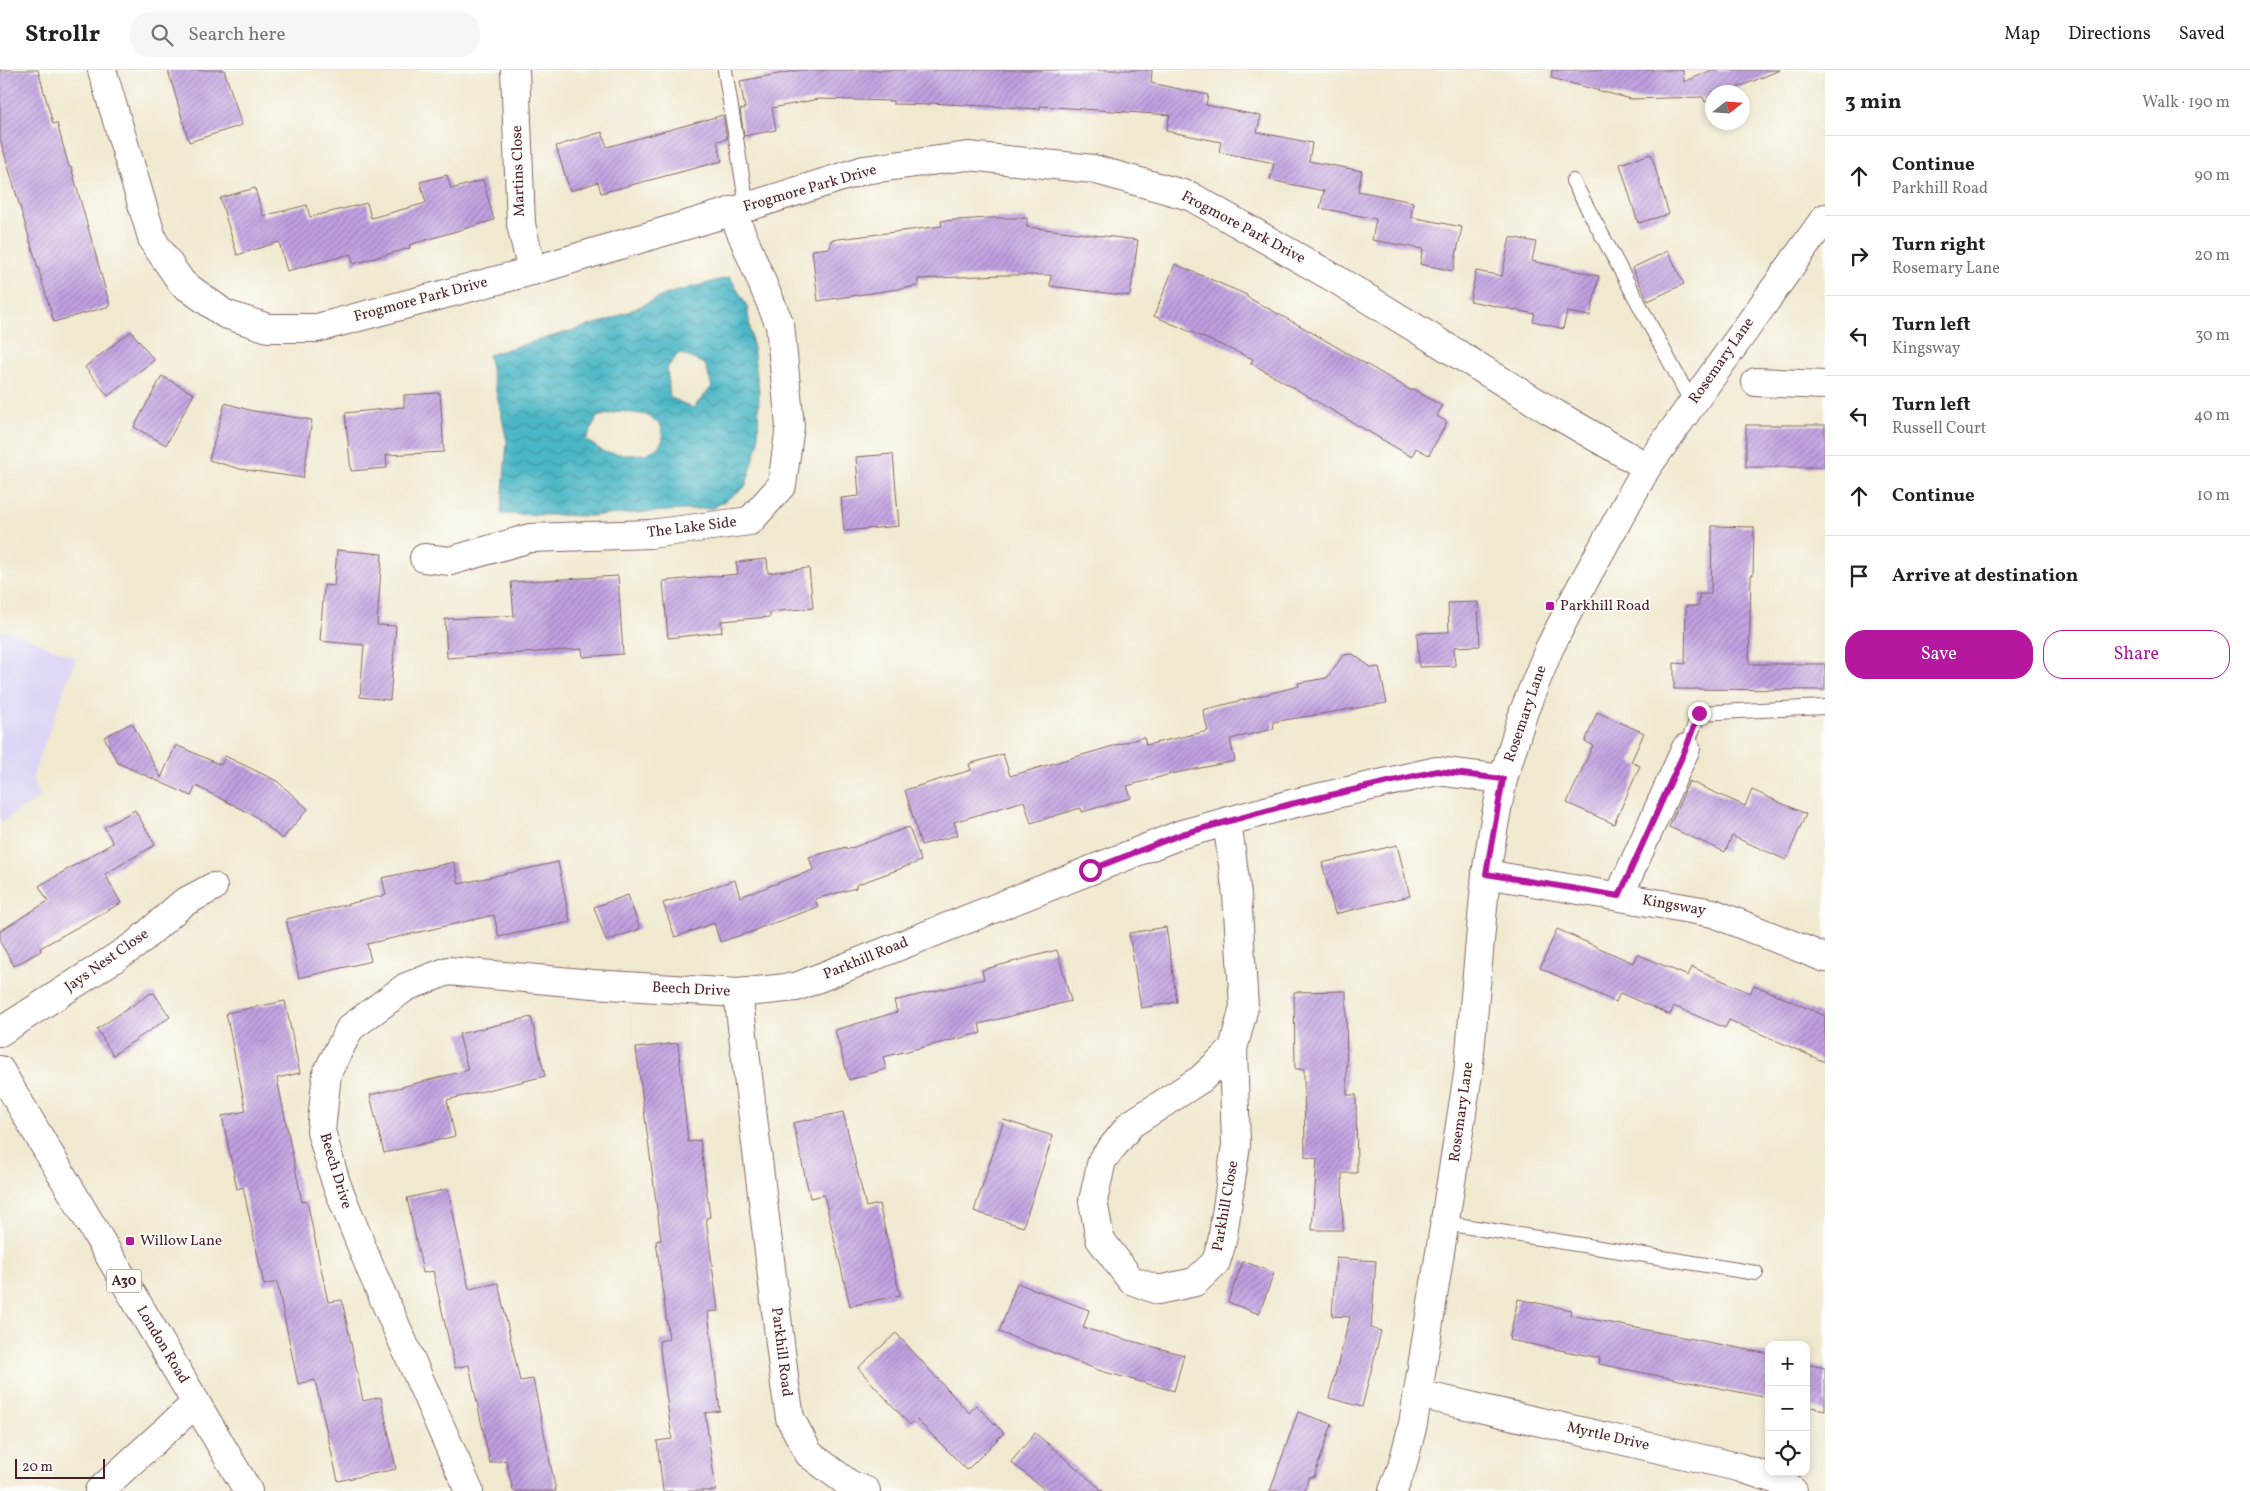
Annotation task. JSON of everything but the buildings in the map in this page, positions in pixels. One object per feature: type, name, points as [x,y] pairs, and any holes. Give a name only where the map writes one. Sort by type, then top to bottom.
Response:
[{"type":"street","name":"Frogmore Park Drive","points":[[102,70],[153,241],[182,284],[225,314],[268,328],[317,328],[532,271],[864,170],[968,156],[1093,169],[1190,196],[1334,278],[1549,410],[1647,467]]},
{"type":"street","name":"Martins Close","points":[[515,70],[521,224],[532,271]]},
{"type":"street","name":"The Lake Side","points":[[424,558],[450,561],[530,538],[650,534],[750,521],[782,485],[790,426],[780,326],[740,209]]},
{"type":"street","name":"Rosemary Lane","points":[[1393,1491],[1402,1467],[1418,1394],[1468,1074],[1486,874],[1503,779],[1524,711],[1549,649],[1647,467],[1693,405],[1738,337],[1825,218]]},
{"type":"street","points":[[1756,382],[1825,385]]},
{"type":"street","points":[[1619,896],[1686,748]]},
{"type":"street","name":"Parkhill Road","points":[[866,1491],[849,1484],[809,1454],[790,1418],[738,993],[796,987],[1182,834],[1227,821],[1291,804],[1437,771],[1503,779]]},
{"type":"street","name":"Parkhill Close","points":[[1227,821],[1237,895],[1244,1007],[1233,1049],[1236,1145],[1222,1242],[1216,1262],[1196,1282],[1158,1290],[1131,1280],[1100,1239],[1093,1201],[1102,1160],[1131,1124],[1201,1079],[1233,1049]]},
{"type":"street","name":"Kingsway","points":[[1486,874],[1713,913],[1825,958]]},
{"type":"street","name":"Jays Nest Close","points":[[0,1032],[135,945],[183,903],[213,887]]},
{"type":"street","name":"Beech Drive","points":[[469,1491],[364,1253],[336,1184],[321,1131],[327,1073],[350,1028],[406,987],[448,971],[593,984],[738,993]]},
{"type":"street","name":"London Road","points":[[0,1070],[248,1491]]},
{"type":"street","name":"Myrtle Drive","points":[[1418,1394],[1738,1467],[1777,1480],[1794,1491]]},
{"type":"street","points":[[99,1491],[196,1403]]},
{"type":"lane","points":[[724,70],[740,209]]},
{"type":"lane","points":[[1573,181],[1693,405]]},
{"type":"lane","points":[[1686,748],[1699,713],[1825,707]]},
{"type":"lane","points":[[1445,1223],[1756,1273]]},
{"type":"shaded area","points":[[8,630],[76,658],[32,778],[40,797],[0,823],[0,633]]},
{"type":"water","points":[[730,277],[747,306],[759,390],[758,445],[745,487],[714,508],[590,516],[501,514],[507,441],[488,355],[612,319],[667,294]],"holes":[[[679,353],[705,364],[712,387],[693,408],[670,397],[667,368]],[[621,411],[646,415],[661,425],[663,439],[658,447],[646,454],[629,455],[604,452],[586,440],[597,417]]]},
{"type":"place","name":"Parkhill Road","points":[[1550,606]]},
{"type":"place","name":"Willow Lane","points":[[130,1241]]},
{"type":"route","points":[[1090,870],[1182,834],[1291,804],[1437,771],[1503,779],[1486,874],[1619,896],[1686,748],[1699,713]]}]
